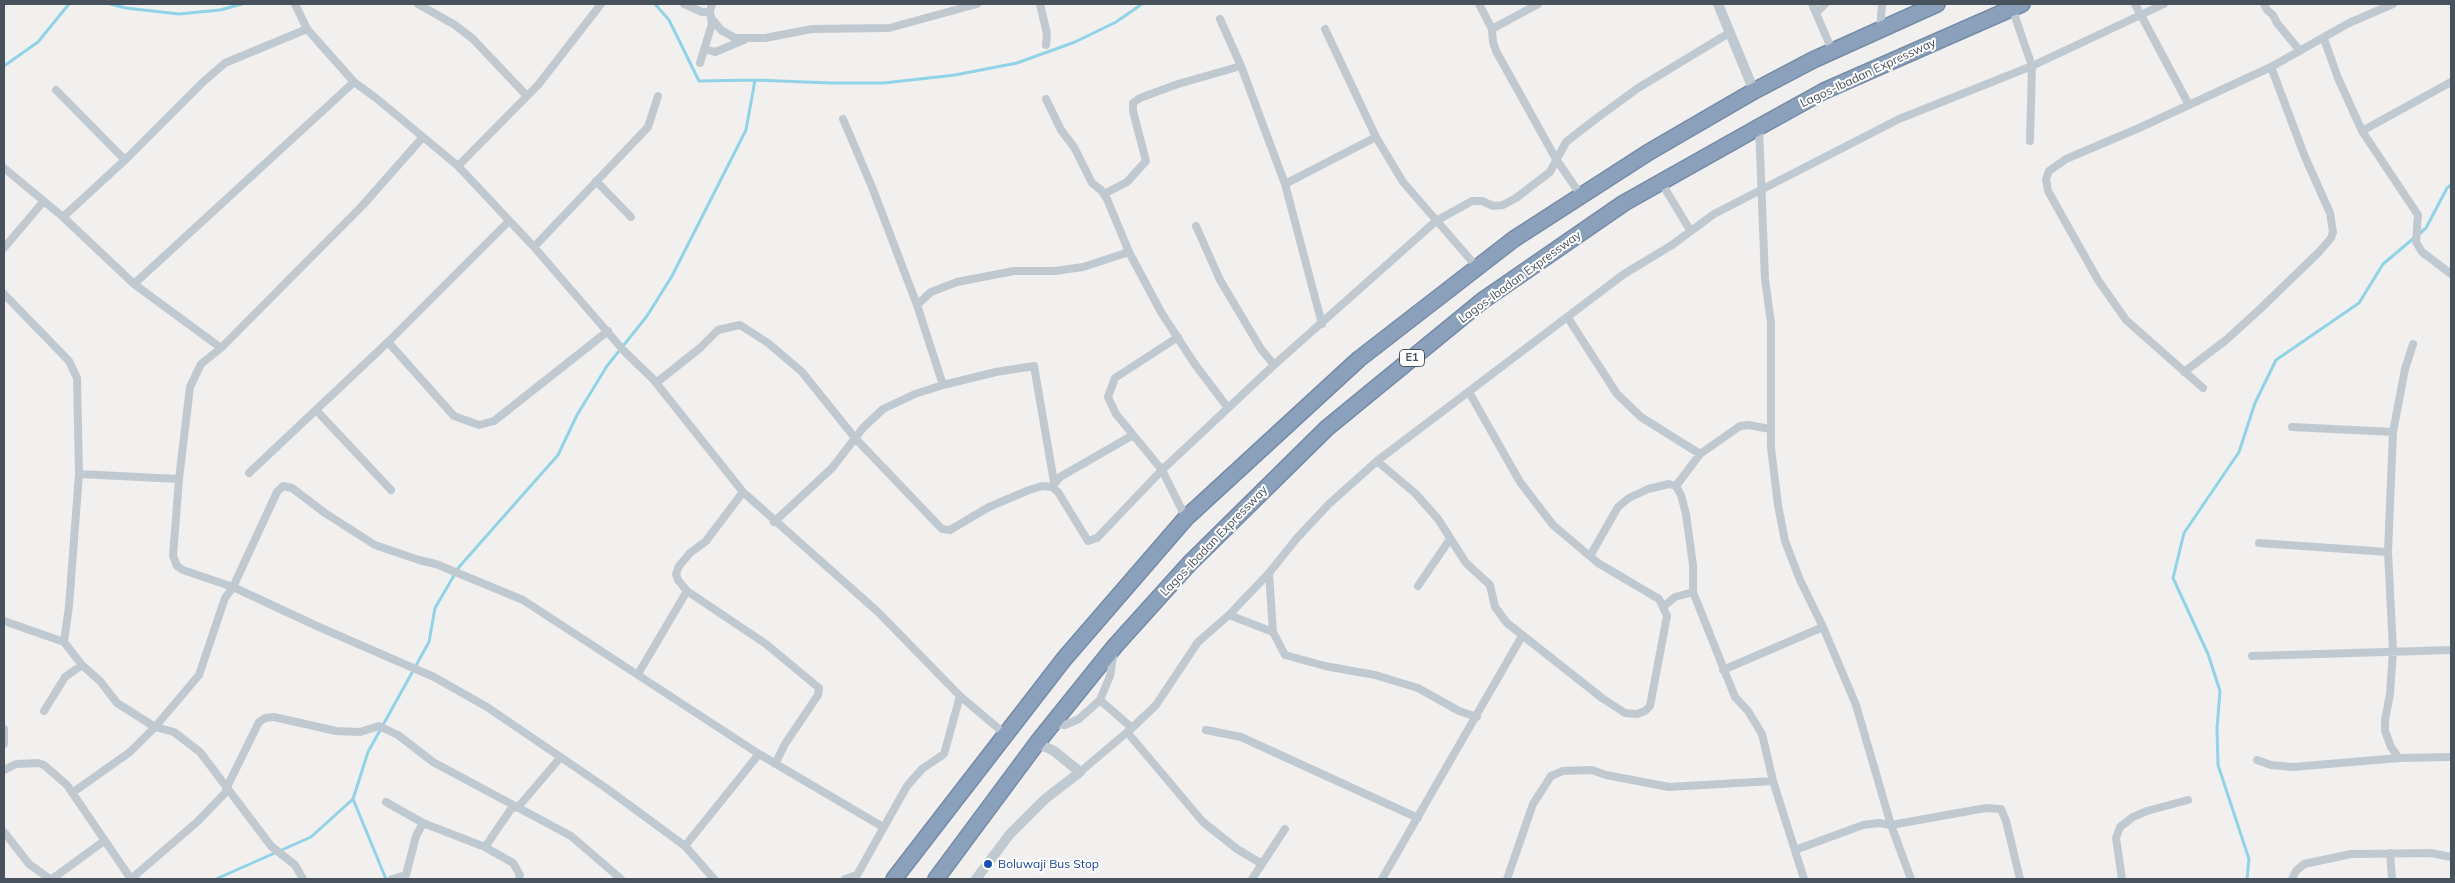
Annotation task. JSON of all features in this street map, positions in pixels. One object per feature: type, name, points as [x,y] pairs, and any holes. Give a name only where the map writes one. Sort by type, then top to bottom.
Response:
[{"type":"highway","name":"E1","points":[[894,879],[1064,659],[1186,518],[1359,358],[1476,266],[1580,194],[1754,91],[1832,50],[1937,4]]},
{"type":"highway","name":"Lagos-Ibadan Expressway","points":[[936,879],[1052,724],[1115,646],[1189,564],[1327,428],[1482,301],[1624,203],[1824,91],[2017,6]]},
{"type":"street","points":[[295,4],[307,29],[354,82],[458,166],[534,247],[608,332],[656,383],[744,492],[774,522],[878,612],[960,696],[1005,734]]},
{"type":"street","points":[[418,4],[455,25],[473,39],[527,96]]},
{"type":"street","points":[[458,166],[527,96],[575,39],[601,4]]},
{"type":"street","points":[[684,4],[702,12],[712,12]]},
{"type":"street","points":[[712,12],[721,30],[734,38],[746,39],[781,36],[812,29],[889,28],[977,4]]},
{"type":"street","points":[[1040,4],[1046,34],[1046,45]]},
{"type":"street","points":[[1479,4],[1492,29],[1492,42],[1496,50],[1556,159],[1580,194]]},
{"type":"street","points":[[1492,29],[1538,4]]},
{"type":"street","points":[[1718,4],[1754,91]]},
{"type":"street","points":[[1812,4],[1832,50]]},
{"type":"street","points":[[1817,12],[1825,4]]},
{"type":"street","points":[[1880,29],[1882,4]]},
{"type":"street","points":[[2134,4],[2142,15],[2189,105]]},
{"type":"street","points":[[976,879],[1010,834],[1045,799],[1130,730],[1156,705],[1198,642],[1229,615],[1269,573],[1291,545],[1329,504],[1377,461],[1624,274],[1672,245],[1714,214],[1763,188],[1811,166],[1898,119],[2032,66],[2164,4]]},
{"type":"street","points":[[2264,4],[2300,51]]},
{"type":"street","points":[[2202,388],[2126,320],[2085,258],[2048,191],[2046,179],[2049,171],[2066,159],[2272,67],[2324,39],[2348,23],[2393,4]]},
{"type":"street","points":[[2017,6],[2032,66],[2030,141]]},
{"type":"street","points":[[700,63],[705,49],[712,12]]},
{"type":"street","points":[[1220,19],[1241,66],[1285,184],[1322,324]]},
{"type":"street","points":[[63,218],[125,160],[202,82],[226,63],[307,29]]},
{"type":"street","points":[[1325,29],[1376,138],[1402,182],[1476,266]]},
{"type":"street","points":[[774,522],[832,468],[855,438],[883,409],[915,394],[943,385],[996,372],[1034,366],[1053,484],[1088,541],[1097,538],[1162,470],[1228,408],[1436,221],[1472,201],[1482,201],[1493,206],[1503,205],[1534,186],[1550,172],[1566,142],[1630,94],[1729,33]]},
{"type":"street","points":[[705,49],[715,52],[746,39]]},
{"type":"street","points":[[2324,39],[2338,78],[2362,131],[2418,215],[2416,242],[2422,252],[2451,274]]},
{"type":"street","points":[[1104,194],[1127,182],[1146,161],[1133,111],[1133,103],[1140,98],[1178,84],[1241,66]]},
{"type":"street","points":[[2184,372],[2226,340],[2259,310],[2319,252],[2331,238],[2333,232],[2330,213],[2302,149],[2272,67]]},
{"type":"street","points":[[134,284],[354,82]]},
{"type":"street","points":[[2362,131],[2451,82]]},
{"type":"street","points":[[56,90],[125,160]]},
{"type":"street","points":[[534,247],[648,127],[658,96]]},
{"type":"street","points":[[1046,99],[1060,130],[1074,147],[1092,183],[1104,194],[1129,252],[1161,312],[1194,363],[1228,408]]},
{"type":"street","points":[[843,119],[872,187],[917,305],[943,385]]},
{"type":"street","points":[[1759,127],[1766,280],[1772,351],[1770,429],[1778,505],[1785,541],[1800,580],[1823,627],[1856,705],[1891,825],[1911,879]]},
{"type":"street","points":[[423,137],[362,206],[221,348],[201,364],[190,387],[178,479],[173,556],[177,566],[233,587],[419,672],[434,677],[487,707],[606,788],[685,846],[714,879]]},
{"type":"street","points":[[1285,184],[1376,138]]},
{"type":"street","points":[[4,168],[63,218],[134,284],[221,348]]},
{"type":"street","points":[[596,180],[631,217]]},
{"type":"street","points":[[1661,182],[1690,230]]},
{"type":"street","points":[[4,248],[43,202]]},
{"type":"street","points":[[249,473],[388,342],[509,221]]},
{"type":"street","points":[[1196,226],[1220,280],[1261,349],[1274,365]]},
{"type":"street","points":[[917,305],[931,292],[957,282],[1014,271],[1055,271],[1083,267],[1129,252]]},
{"type":"street","points":[[4,294],[69,361],[76,378],[79,474],[69,606],[64,642]]},
{"type":"street","points":[[1568,318],[1617,394],[1641,417],[1700,454]]},
{"type":"street","points":[[656,383],[700,348],[718,330],[740,326],[768,343],[802,372],[855,438],[942,529],[950,530],[989,507],[1029,490],[1053,484],[1133,435]]},
{"type":"street","points":[[388,342],[454,416],[479,425],[494,422],[608,332]]},
{"type":"street","points":[[1178,337],[1115,378],[1108,398],[1116,414],[1162,470],[1186,518]]},
{"type":"street","points":[[2399,758],[2391,747],[2385,731],[2391,686],[2393,650],[2388,552],[2393,432],[2405,369],[2413,344]]},
{"type":"street","points":[[1377,461],[1416,494],[1438,519],[1466,563],[1479,577],[1490,585],[1495,607],[1507,623],[1602,698],[1625,713],[1637,714],[1650,706],[1667,616],[1659,599],[1590,556],[1553,524],[1520,482],[1470,392]]},
{"type":"street","points":[[316,410],[390,490]]},
{"type":"street","points":[[1676,486],[1700,454],[1740,426],[1748,425],[1770,429]]},
{"type":"street","points":[[2292,428],[2393,432]]},
{"type":"street","points":[[79,474],[178,479]]},
{"type":"street","points":[[1590,556],[1618,507],[1629,498],[1669,484],[1676,486],[1681,495],[1686,514],[1693,565],[1693,592],[1735,697],[1748,711],[1762,734],[1773,781],[1804,879]]},
{"type":"street","points":[[72,793],[130,752],[156,727],[199,675],[225,598],[233,587],[277,492],[283,486],[292,488],[325,513],[375,545],[436,564],[523,600],[759,754],[883,827]]},
{"type":"street","points":[[744,492],[706,541],[690,553],[679,566],[676,574],[678,580],[687,590],[766,644],[819,688],[818,695],[785,744],[776,764]]},
{"type":"street","points":[[1418,586],[1450,539]]},
{"type":"street","points":[[2259,543],[2388,552]]},
{"type":"street","points":[[1269,573],[1273,632],[1285,654],[1325,666],[1375,675],[1418,688],[1458,711],[1477,718]]},
{"type":"street","points":[[638,674],[687,590]]},
{"type":"street","points":[[1663,607],[1675,597],[1693,592]]},
{"type":"street","points":[[1229,615],[1273,632]]},
{"type":"street","points":[[4,621],[64,642],[82,665],[100,681],[117,704],[156,727],[174,732],[200,752],[226,790],[271,846],[295,866],[303,879]]},
{"type":"street","points":[[1723,670],[1823,627]]},
{"type":"street","points":[[1382,879],[1456,748],[1477,718],[1522,636]]},
{"type":"street","points":[[1052,724],[1065,725],[1079,719],[1100,700],[1110,676],[1115,646]]},
{"type":"street","points":[[2252,656],[2393,650],[2451,650]]},
{"type":"street","points":[[44,711],[65,678],[82,665]]},
{"type":"street","points":[[845,879],[857,875],[907,786],[922,769],[944,754],[960,696]]},
{"type":"street","points":[[1100,700],[1130,730],[1203,822],[1262,864]]},
{"type":"street","points":[[4,770],[16,764],[38,763],[67,785],[131,879],[198,822],[226,790],[259,722],[265,718],[274,718],[336,731],[360,732],[379,726],[398,735],[434,762],[519,806],[571,836],[621,879]]},
{"type":"street","points":[[4,729],[4,744]]},
{"type":"street","points":[[1206,730],[1241,737],[1418,818]]},
{"type":"street","points":[[1037,743],[1054,751],[1080,772]]},
{"type":"street","points":[[685,846],[759,754]]},
{"type":"street","points":[[484,846],[511,809],[519,806],[560,758]]},
{"type":"street","points":[[2256,760],[2271,765],[2293,767],[2399,758],[2451,758]]},
{"type":"street","points":[[1507,879],[1533,804],[1551,776],[1564,771],[1592,770],[1606,775],[1669,787],[1773,781]]},
{"type":"street","points":[[2122,879],[2116,838],[2120,827],[2133,817],[2147,811],[2188,800]]},
{"type":"street","points":[[386,802],[423,823],[484,846],[513,863],[520,875],[519,879]]},
{"type":"street","points":[[1794,850],[1863,825],[1878,823],[1891,825],[1986,808],[2001,808],[2020,879]]},
{"type":"street","points":[[392,879],[406,875],[416,836],[423,823]]},
{"type":"street","points":[[1252,879],[1285,829]]},
{"type":"street","points":[[4,832],[29,864],[51,879],[104,841]]},
{"type":"street","points":[[2390,853],[2392,879]]},
{"type":"street","points":[[2292,879],[2299,867],[2312,862],[2351,854],[2431,853],[2451,856]]},
{"type":"waterway","points":[[4,66],[38,42],[69,4]]},
{"type":"waterway","points":[[110,4],[126,8],[179,14],[220,10],[242,4]]},
{"type":"waterway","points":[[655,4],[669,20],[699,81],[755,80],[830,83],[884,83],[955,75],[1017,63],[1075,42],[1116,22],[1142,4]]},
{"type":"waterway","points":[[386,879],[353,799],[368,752],[429,642],[435,608],[459,567],[558,455],[577,415],[607,366],[647,316],[672,276],[746,130],[755,80]]},
{"type":"waterway","points":[[2419,234],[2426,228],[2447,188],[2451,185]]},
{"type":"waterway","points":[[2247,879],[2249,859],[2218,765],[2217,728],[2220,691],[2208,654],[2173,578],[2184,533],[2239,452],[2255,403],[2276,360],[2359,303],[2383,264],[2414,238]]},
{"type":"waterway","points":[[216,879],[311,837],[353,799]]},
{"type":"place","name":"Boluwaji Bus Stop","points":[[988,864]]}]
